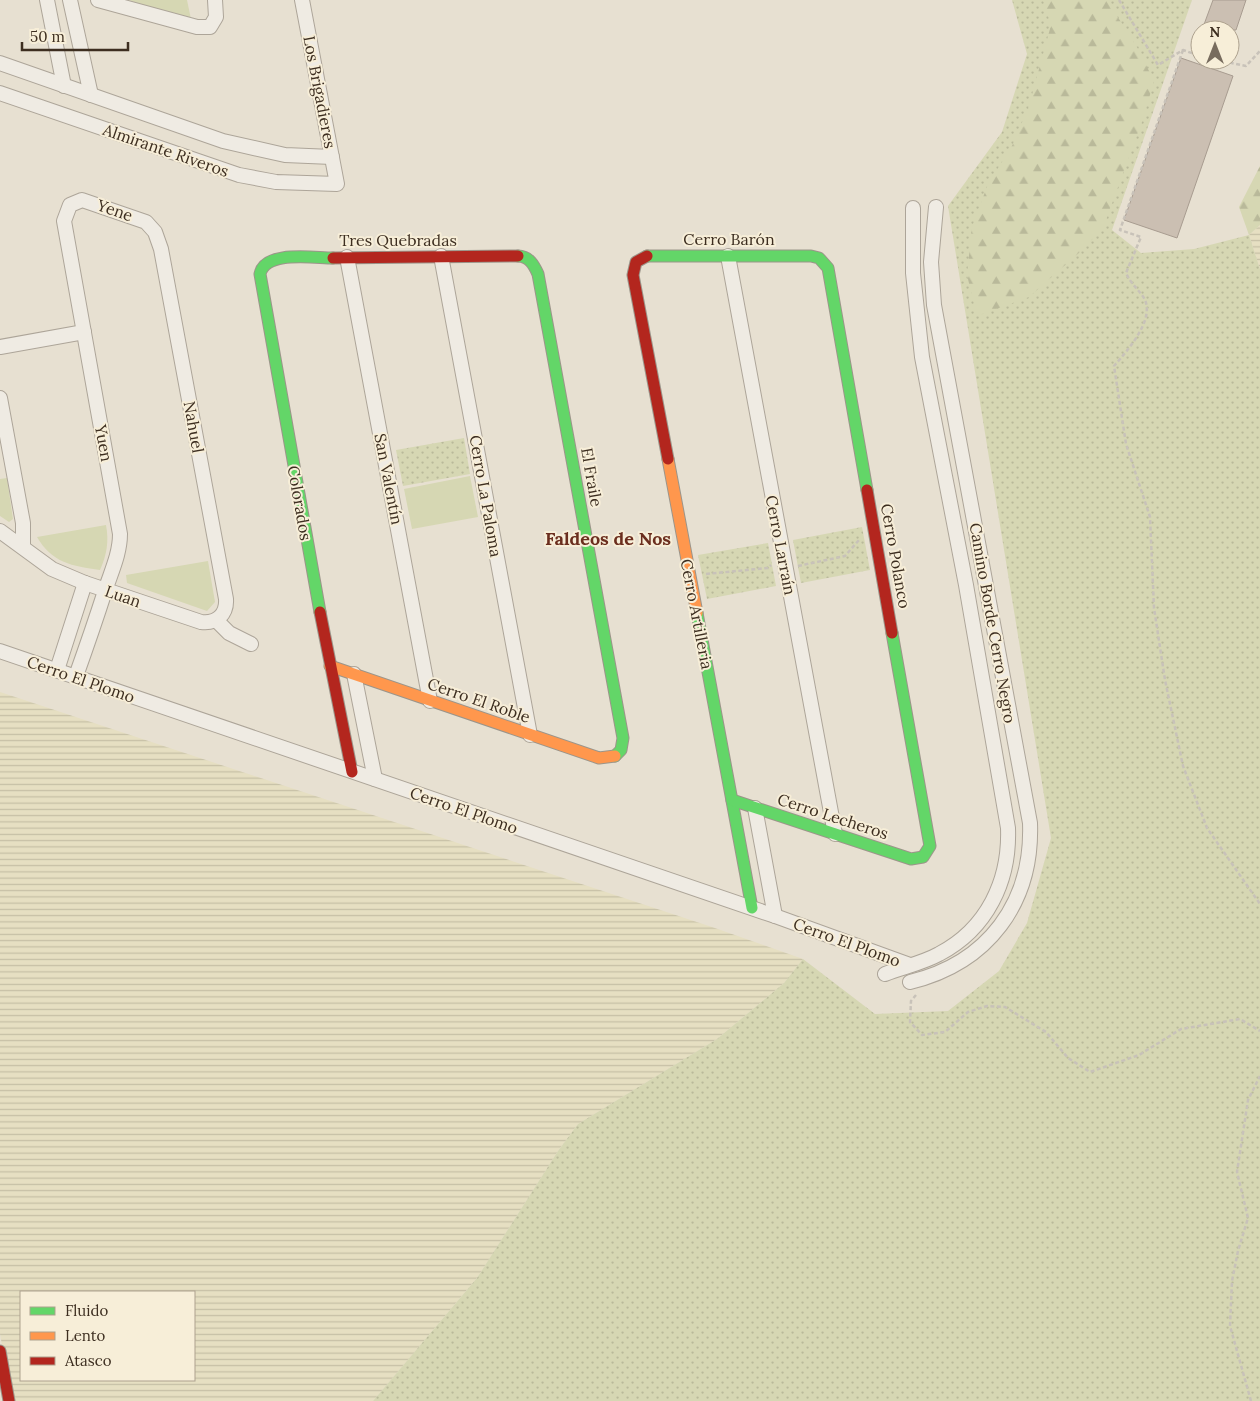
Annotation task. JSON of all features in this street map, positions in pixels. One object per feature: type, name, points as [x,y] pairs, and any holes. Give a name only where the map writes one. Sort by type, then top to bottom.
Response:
[{"type":"street","points":[[47,0],[64,86]]},
{"type":"street","points":[[70,0],[91,95]]},
{"type":"street","points":[[98,0],[197,27],[210,27],[216,17],[215,0]]},
{"type":"street","name":"Los Brigadieres","points":[[302,0],[337,184]]},
{"type":"street","name":"Almirante Riveros","points":[[0,64],[244,147],[285,155],[332,157]]},
{"type":"street","name":"Almirante Riveros","points":[[0,92],[239,175],[276,182],[337,184]]},
{"type":"street","name":"Yene","points":[[70,206],[82,200],[92,202],[141,219],[150,225],[155,232]]},
{"type":"street","name":"Yuen","points":[[70,206],[65,214],[64,227],[120,534],[118,554],[76,676]]},
{"type":"street","name":"Camino Borde Cerro Negro","points":[[885,974],[938,954],[952,946],[980,921],[999,888],[1004,874],[1009,844],[1008,828],[966,585],[922,357],[915,301],[913,213],[935,213],[931,262],[934,305],[1010,712],[1030,839],[1022,888],[998,929],[965,959],[925,978],[910,982]]},
{"type":"street","name":"Nahuel","points":[[155,232],[161,249],[226,599],[224,612],[216,620]]},
{"type":"street","name":"Tres Quebradas","points":[[262,265],[275,258],[517,255],[523,256],[533,263]]},
{"type":"street","name":"Cerro La Paloma","points":[[441,256],[530,735]]},
{"type":"street","name":"Cerro Barón","points":[[636,262],[650,256],[811,256],[823,261]]},
{"type":"street","name":"Cerro Larraín","points":[[728,256],[835,834]]},
{"type":"street","name":"San Valentín","points":[[348,257],[430,700]]},
{"type":"street","name":"Cerro Polanco","points":[[823,261],[829,272],[930,840],[928,850],[923,857]]},
{"type":"street","name":"Cerro Artilleria","points":[[636,262],[633,275],[752,908]]},
{"type":"street","name":"El Fraile","points":[[533,263],[538,274],[624,738],[624,744],[617,755]]},
{"type":"street","name":"Colorados","points":[[262,265],[259,274],[260,283],[330,666],[352,772]]},
{"type":"street","points":[[0,347],[84,332]]},
{"type":"street","points":[[0,398],[22,523],[23,547]]},
{"type":"street","name":"Luan","points":[[0,531],[45,566],[85,583],[197,621],[216,620]]},
{"type":"street","points":[[57,670],[85,583]]},
{"type":"street","points":[[216,620],[229,633],[251,644]]},
{"type":"street","name":"Cerro El Plomo","points":[[0,644],[18,657]]},
{"type":"street","name":"Cerro El Plomo","points":[[0,651],[752,908],[910,965]]},
{"type":"street","name":"Cerro El Roble","points":[[330,666],[604,760],[617,755]]},
{"type":"street","points":[[354,674],[375,779]]},
{"type":"street","points":[[325,762],[334,756],[346,740]]},
{"type":"street","name":"Cerro Lecheros","points":[[732,800],[906,858],[916,859],[923,857]]},
{"type":"street","points":[[755,808],[775,916]]},
{"type":"street","points":[[0,1351],[9,1401]]},
{"type":"path","points":[[1119,0],[1158,65],[1183,50]]},
{"type":"path","points":[[1183,50],[1190,52]]},
{"type":"path","points":[[1183,50],[1120,230],[1141,237],[1126,273],[1131,285],[1145,299],[1146,321],[1126,352],[1114,366],[1126,444],[1150,517],[1154,608],[1165,680],[1182,766],[1207,828],[1260,904]]},
{"type":"path","points":[[1240,65],[1246,66],[1260,51]]},
{"type":"path","points":[[925,978],[911,1001],[910,1022],[922,1035],[945,1032],[968,1012],[987,1006],[1005,1007],[1046,1032],[1068,1058],[1090,1072],[1139,1055],[1181,1029],[1240,1019],[1260,1031]]},
{"type":"path","points":[[1251,1401],[1230,1326],[1232,1281],[1238,1251],[1248,1218],[1237,1172],[1248,1100],[1260,1076]]},
{"type":"shaded area","points":[[1260,225],[1260,269],[1249,235]]},
{"type":"shaded area","points":[[0,692],[712,927],[803,959],[784,983],[717,1039],[578,1124],[558,1151],[477,1278],[373,1401],[12,1401],[0,1334]]},
{"type":"green space","points":[[129,0],[187,0],[192,24]]},
{"type":"green space","points":[[1012,0],[1192,0],[1112,230],[1141,253],[1194,249],[1249,235],[1260,269],[1260,1401],[373,1401],[477,1278],[558,1151],[578,1124],[717,1039],[784,983],[803,959],[875,1014],[948,1011],[999,971],[1027,923],[1051,838],[948,206],[1002,132],[1027,54]]},
{"type":"green space","points":[[1043,0],[1107,0],[1138,49],[1154,81],[1143,119],[1103,228],[1080,252],[1029,297],[977,316],[967,275],[972,227],[988,184],[1012,146],[1029,106],[1051,25]]},
{"type":"green space","points":[[1260,166],[1260,225],[1249,235],[1239,207]]},
{"type":"green space","points":[[464,438],[470,474],[403,486],[396,450]]},
{"type":"green space","points":[[470,476],[478,517],[412,529],[404,489]]},
{"type":"green space","points":[[7,478],[13,519],[9,522],[0,516],[0,479]]},
{"type":"green space","points":[[106,525],[107,548],[100,570],[72,565],[56,558],[49,553],[37,537]]},
{"type":"green space","points":[[862,527],[870,570],[801,583],[793,540]]},
{"type":"green space","points":[[768,543],[776,586],[707,599],[698,555]]},
{"type":"green space","points":[[208,561],[215,602],[207,611],[127,583],[126,575]]},
{"type":"building","points":[[1213,0],[1246,0],[1239,20],[1206,20]]},
{"type":"building","points":[[1181,58],[1190,61],[1190,70],[1216,70],[1233,76],[1177,238],[1124,220]]},
{"type":"traffic: fast","points":[[518,256],[528,259],[538,274],[623,738],[621,750],[615,756]]},
{"type":"traffic: fast","points":[[647,256],[811,256],[819,258],[828,268],[867,490]]},
{"type":"traffic: fast","points":[[320,612],[260,274],[264,266],[280,258],[333,258]]},
{"type":"traffic: fast","points":[[697,613],[752,908]]},
{"type":"traffic: fast","points":[[732,800],[911,859],[923,857],[930,846],[892,633]]},
{"type":"traffic: slow","points":[[668,459],[697,613]]},
{"type":"traffic: slow","points":[[330,666],[599,758],[615,756]]},
{"type":"traffic: jam","points":[[333,258],[518,256]]},
{"type":"traffic: jam","points":[[647,256],[636,262],[633,275],[668,459]]},
{"type":"traffic: jam","points":[[867,490],[892,633]]},
{"type":"traffic: jam","points":[[320,612],[352,772]]},
{"type":"traffic: jam","points":[[0,1351],[9,1401]]},
{"type":"district","name":"Faldeos de Nos","points":[[608,539]]}]
